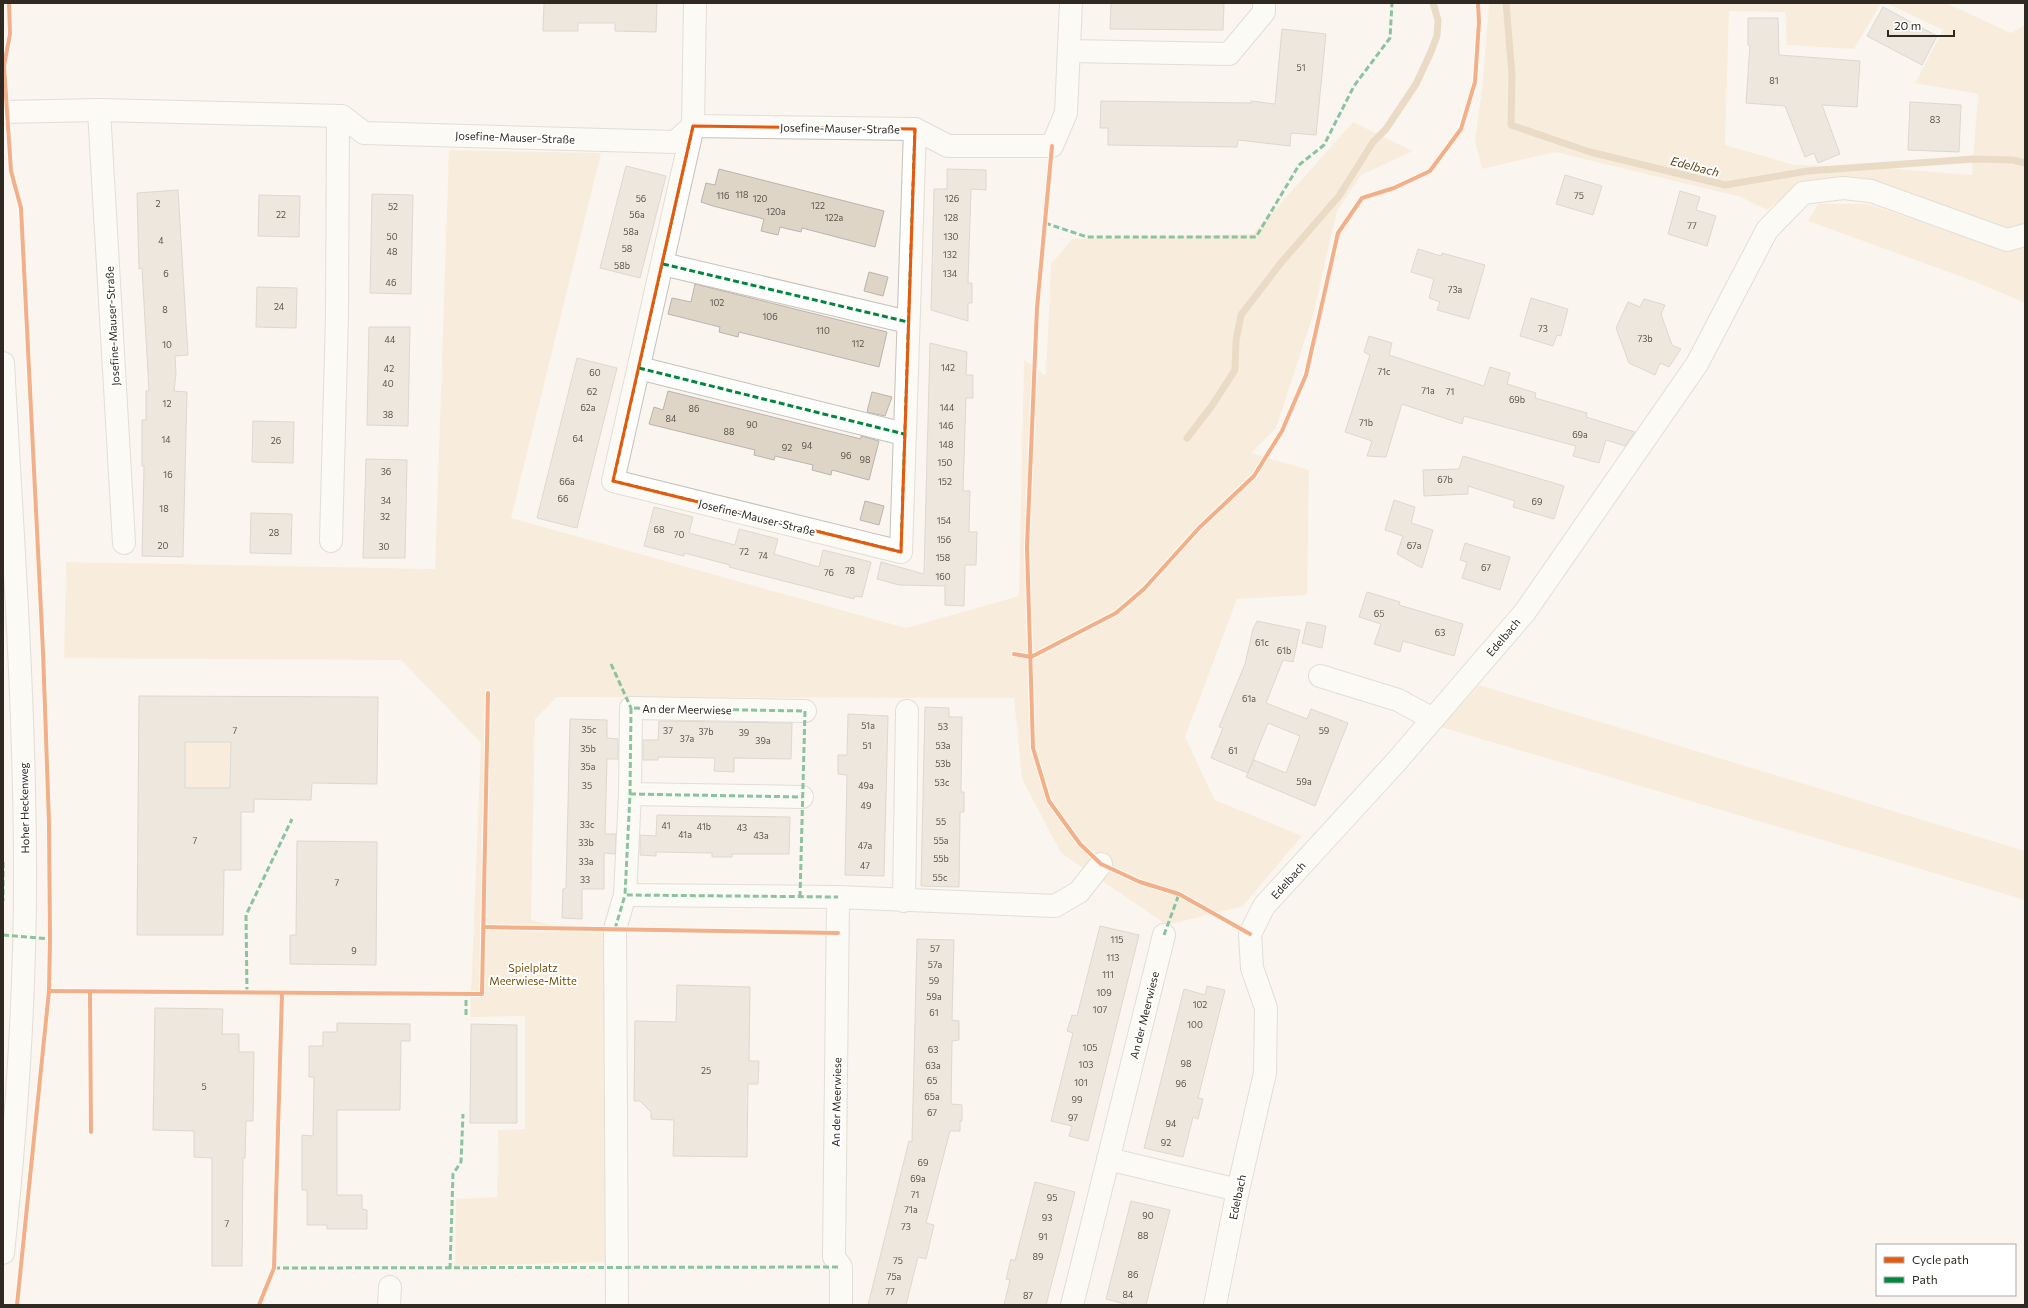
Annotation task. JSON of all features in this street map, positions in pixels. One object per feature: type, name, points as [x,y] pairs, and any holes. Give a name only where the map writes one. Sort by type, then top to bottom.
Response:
[{"type":"street","points":[[693,126],[695,3]]},
{"type":"street","points":[[1070,3],[1069,51],[1229,54],[1264,12],[1264,3]]},
{"type":"street","name":"Josefine-Mauser-Straße","points":[[3,112],[99,110],[342,116],[364,133],[675,142],[693,126],[915,129],[948,146],[1052,146],[1066,113],[1069,51]]},
{"type":"street","name":"Josefine-Mauser-Straße","points":[[99,110],[124,543]]},
{"type":"street","points":[[331,541],[337,315],[338,116]]},
{"type":"street","name":"Josefine-Mauser-Straße","points":[[693,126],[663,264],[612,481],[900,552],[915,129]]},
{"type":"street","name":"Edelbach","points":[[1215,1305],[1238,1190],[1265,1073],[1266,1008],[1252,968],[1250,934],[1264,906],[1434,719],[1525,612],[1697,364],[1766,230],[1803,193],[1843,188],[1872,191],[2007,240],[2025,235]]},
{"type":"street","points":[[663,264],[908,322]]},
{"type":"street","name":"Hoher Heckenweg","points":[[3,363],[21,697],[26,856],[23,1011],[19,1089],[3,1253]]},
{"type":"street","points":[[638,368],[904,434]]},
{"type":"street","points":[[1320,676],[1398,700],[1434,719]]},
{"type":"street","name":"An der Meerwiese","points":[[617,1305],[615,929],[625,895],[630,794],[631,708],[805,711]]},
{"type":"street","points":[[904,901],[907,711]]},
{"type":"street","points":[[630,794],[802,798]]},
{"type":"street","points":[[625,895],[838,897],[904,901],[1055,906],[1079,892],[1101,864]]},
{"type":"street","name":"An der Meerwiese","points":[[838,897],[834,1257],[841,1267],[841,1305]]},
{"type":"street","name":"An der Meerwiese","points":[[1072,1305],[1164,935]]},
{"type":"street","points":[[1108,1159],[1238,1190]]},
{"type":"highlighted area","points":[[693,126],[915,129],[901,552],[613,481]]},
{"type":"green space","points":[[1489,3],[1881,3],[1854,49],[1787,45],[1785,12],[1729,11],[1725,145],[1795,165],[1875,167],[1972,175],[1978,94],[1915,83],[1943,30],[1886,3],[1946,3],[2011,33],[2025,25],[2025,223],[2009,230],[1798,185],[1767,210],[1741,197],[1555,152],[1482,169],[1475,141],[1482,89]]},
{"type":"green space","name":"Spielplatz Meerwiese-Mitte","points":[[1353,122],[1413,151],[1361,175],[1337,211],[1313,315],[1276,428],[1251,453],[1309,470],[1307,595],[1237,599],[1185,737],[1215,800],[1302,836],[1243,906],[1167,925],[1061,853],[1022,779],[1014,698],[557,697],[535,719],[531,920],[577,932],[603,932],[603,938],[606,939],[608,1262],[455,1266],[456,1199],[497,1197],[498,1130],[525,1129],[525,1016],[470,1017],[481,743],[401,660],[64,658],[66,562],[435,569],[449,150],[601,153],[511,518],[906,628],[1019,596],[1024,360],[1046,376],[1051,264],[1072,239],[1253,234]]},
{"type":"green space","points":[[1818,204],[1868,204],[2007,251],[2025,247],[2025,303],[1976,282],[1808,221]]},
{"type":"green space","points":[[1479,685],[2025,851],[2025,900],[1441,727]]},
{"type":"green space","points":[[185,742],[231,742],[230,788],[185,788]]},
{"type":"building","points":[[544,3],[657,3],[656,32],[615,31],[615,23],[578,23],[578,31],[543,31]]},
{"type":"building","points":[[1111,3],[1224,3],[1223,30],[1110,29]]},
{"type":"building","points":[[1883,7],[1937,36],[1922,65],[1867,36]]},
{"type":"building","points":[[1748,18],[1778,18],[1779,55],[1860,61],[1857,107],[1822,105],[1840,154],[1818,163],[1814,153],[1805,157],[1785,106],[1746,103],[1750,45],[1748,45]]},
{"type":"building","points":[[1282,29],[1326,34],[1316,135],[1291,133],[1290,146],[1238,140],[1237,147],[1108,145],[1108,128],[1100,128],[1101,101],[1251,103],[1251,101],[1275,104]]},
{"type":"building","points":[[1910,102],[1961,105],[1959,152],[1908,150]]},
{"type":"building","points":[[626,166],[666,176],[640,278],[600,268]]},
{"type":"building","points":[[719,169],[884,211],[875,247],[802,228],[801,232],[780,227],[778,235],[761,231],[764,219],[701,202],[706,183],[715,185]]},
{"type":"building","points":[[947,169],[986,170],[986,190],[971,189],[968,283],[972,283],[972,303],[968,303],[968,321],[931,310],[934,189],[947,189]]},
{"type":"building","points":[[1565,175],[1602,186],[1593,215],[1556,204]]},
{"type":"building","points":[[178,190],[188,355],[175,356],[176,374],[174,391],[187,392],[183,557],[142,556],[144,466],[142,466],[142,420],[146,420],[146,391],[149,391],[142,268],[139,269],[137,193]]},
{"type":"building","points":[[1680,191],[1700,197],[1696,210],[1716,216],[1707,246],[1668,234]]},
{"type":"building","points":[[372,194],[413,195],[411,294],[370,293]]},
{"type":"building","points":[[259,195],[300,196],[299,237],[258,236]]},
{"type":"building","points":[[1418,249],[1441,256],[1442,253],[1485,265],[1469,319],[1437,310],[1440,302],[1429,298],[1434,279],[1411,272]]},
{"type":"building","points":[[869,272],[888,277],[883,296],[864,291]]},
{"type":"building","points":[[695,284],[887,332],[879,367],[739,332],[738,337],[719,332],[720,327],[668,314],[672,298],[691,302]]},
{"type":"building","points":[[257,287],[297,288],[296,328],[256,327]]},
{"type":"building","points":[[1531,298],[1568,309],[1561,336],[1557,335],[1553,346],[1520,336]]},
{"type":"building","points":[[1644,299],[1665,305],[1661,314],[1672,345],[1681,349],[1669,367],[1660,363],[1655,375],[1629,363],[1616,328],[1628,302],[1640,307]]},
{"type":"building","points":[[369,327],[410,327],[408,426],[367,425]]},
{"type":"building","points":[[1369,336],[1392,343],[1389,355],[1484,386],[1490,367],[1510,373],[1507,384],[1536,393],[1535,398],[1587,413],[1586,417],[1635,432],[1625,446],[1606,440],[1599,463],[1573,456],[1576,446],[1464,416],[1462,424],[1402,404],[1386,457],[1367,456],[1372,441],[1345,432],[1370,355],[1364,352]]},
{"type":"building","points":[[930,343],[967,352],[966,375],[973,375],[973,398],[966,398],[963,491],[970,491],[969,532],[977,532],[976,565],[965,565],[964,606],[945,605],[945,586],[899,585],[877,579],[881,562],[924,574]]},
{"type":"building","points":[[577,358],[617,368],[577,528],[537,518]]},
{"type":"building","points":[[668,391],[861,439],[861,436],[879,441],[869,480],[832,470],[831,475],[812,470],[813,465],[775,456],[774,460],[754,455],[755,450],[649,424],[654,407],[663,410]]},
{"type":"building","points":[[872,392],[892,397],[885,416],[867,412]]},
{"type":"building","points":[[253,421],[294,422],[293,463],[252,462]]},
{"type":"building","points":[[1463,456],[1564,486],[1554,519],[1513,507],[1515,501],[1468,486],[1468,494],[1424,496],[1423,470],[1459,469]]},
{"type":"building","points":[[366,459],[407,460],[405,558],[363,558]]},
{"type":"building","points":[[1394,500],[1415,507],[1411,523],[1433,530],[1422,568],[1397,554],[1403,536],[1385,530]]},
{"type":"building","points":[[865,501],[884,506],[879,525],[860,520]]},
{"type":"building","points":[[654,507],[693,517],[689,533],[735,545],[739,529],[778,539],[774,554],[819,567],[823,550],[871,562],[862,597],[854,596],[854,599],[729,567],[730,565],[684,553],[684,556],[644,546]]},
{"type":"building","points":[[251,513],[292,514],[291,554],[250,553]]},
{"type":"building","points":[[1465,543],[1510,557],[1500,590],[1462,578],[1467,562],[1460,560]]},
{"type":"building","points":[[1367,592],[1400,602],[1399,605],[1463,624],[1454,656],[1403,641],[1400,652],[1374,644],[1381,624],[1359,617]]},
{"type":"building","points":[[1257,621],[1300,630],[1293,662],[1283,660],[1266,703],[1307,719],[1311,709],[1348,723],[1315,806],[1246,777],[1248,773],[1211,758],[1223,728],[1219,727],[1245,664],[1253,629]],"holes":[[[1268,723],[1300,736],[1286,773],[1254,760],[1249,771]]]},
{"type":"building","points":[[1307,622],[1326,626],[1322,648],[1302,643]]},
{"type":"building","points":[[139,696],[378,697],[377,784],[312,783],[311,800],[254,799],[254,812],[241,812],[241,870],[224,870],[223,935],[137,935]],"holes":[[[185,742],[231,742],[230,788],[185,788]]]},
{"type":"building","points":[[925,707],[949,708],[949,717],[962,717],[961,792],[964,792],[964,812],[960,812],[959,887],[921,886]]},
{"type":"building","points":[[848,714],[888,716],[884,876],[845,875],[847,775],[838,774],[838,755],[847,755]]},
{"type":"building","points":[[570,719],[607,720],[607,738],[618,739],[618,759],[607,759],[605,834],[616,834],[615,854],[604,853],[604,889],[582,889],[582,919],[562,918],[563,889],[566,888]]},
{"type":"building","points":[[659,721],[792,723],[791,759],[734,758],[734,772],[714,771],[715,758],[658,757],[658,760],[643,760],[643,740],[658,740]]},
{"type":"building","points":[[657,815],[790,817],[789,854],[732,854],[732,857],[712,857],[712,853],[656,852],[656,856],[640,855],[640,835],[656,836]]},
{"type":"building","points":[[297,841],[377,842],[376,965],[290,964],[290,935],[296,935]]},
{"type":"building","points":[[1100,926],[1139,935],[1088,1141],[1069,1136],[1072,1126],[1051,1121],[1073,1033],[1067,1031],[1072,1015],[1077,1016]]},
{"type":"building","points":[[917,939],[954,940],[952,1020],[959,1021],[959,1040],[952,1041],[951,1104],[962,1105],[962,1121],[960,1121],[960,1131],[950,1131],[926,1223],[934,1225],[926,1259],[918,1257],[906,1305],[868,1305],[909,1141],[912,1142]]},
{"type":"building","points":[[677,985],[750,987],[749,1061],[759,1061],[758,1084],[748,1084],[747,1157],[673,1156],[674,1120],[651,1119],[651,1112],[640,1101],[634,1101],[635,1021],[676,1022]]},
{"type":"building","points":[[1207,986],[1225,990],[1198,1098],[1203,1099],[1198,1119],[1193,1117],[1183,1157],[1144,1148],[1184,989],[1205,995]]},
{"type":"building","points":[[155,1008],[223,1009],[222,1034],[239,1034],[239,1052],[254,1052],[253,1121],[246,1121],[245,1158],[243,1158],[242,1266],[212,1266],[212,1158],[194,1157],[194,1131],[153,1130]]},
{"type":"building","points":[[337,1023],[410,1024],[410,1041],[401,1041],[400,1110],[337,1110],[337,1195],[362,1195],[362,1209],[367,1210],[367,1229],[327,1229],[327,1225],[307,1225],[307,1190],[302,1190],[302,1135],[313,1136],[314,1077],[309,1077],[309,1046],[323,1046],[323,1032],[337,1032]]},
{"type":"building","points":[[471,1024],[517,1025],[517,1123],[470,1123]]},
{"type":"building","points":[[1035,1182],[1075,1192],[1070,1212],[1046,1305],[1004,1305],[1010,1280],[1006,1279],[1011,1259],[1015,1261]]},
{"type":"building","points":[[1131,1201],[1170,1210],[1146,1305],[1129,1305],[1106,1299]]},
{"type":"waterway","points":[[1187,438],[1211,407],[1235,370],[1236,341],[1241,315],[1280,264],[1339,196],[1373,142],[1386,129],[1416,84],[1437,36],[1438,20],[1433,3]]},
{"type":"waterway","name":"Edelbach","points":[[1506,3],[1512,75],[1511,125],[1590,152],[1725,185],[1808,171],[1973,159],[2013,160],[2025,163]]},
{"type":"marked path","points":[[1045,223],[1087,237],[1256,237],[1299,165],[1324,145],[1354,86],[1390,38],[1392,3]]},
{"type":"marked path","points":[[693,126],[613,481],[901,552],[915,129]]},
{"type":"marked path","points":[[663,264],[908,322]]},
{"type":"marked path","points":[[639,368],[904,434]]},
{"type":"marked path","points":[[611,664],[631,708]]},
{"type":"marked path","points":[[800,897],[805,711],[631,708],[630,794],[625,895],[838,897]]},
{"type":"marked path","points":[[630,794],[802,797]]},
{"type":"marked path","points":[[247,993],[246,915],[292,819]]},
{"type":"marked path","points":[[3,862],[3,901]]},
{"type":"marked path","points":[[1164,935],[1179,894]]},
{"type":"marked path","points":[[615,929],[625,895]]},
{"type":"marked path","points":[[3,935],[50,939]]},
{"type":"marked path","points":[[466,994],[466,1015]]},
{"type":"marked path","points":[[450,1269],[453,1174],[461,1162],[463,1114]]},
{"type":"marked path","points":[[274,1268],[841,1267]]},
{"type":"cycle path","points":[[9,3],[10,34],[4,66],[11,171],[21,208],[43,651],[49,823],[50,939],[49,991],[17,1305]]},
{"type":"cycle path","points":[[1014,654],[1031,657],[1116,613],[1144,589],[1199,528],[1254,476],[1282,431],[1306,375],[1338,233],[1362,198],[1394,188],[1430,171],[1461,129],[1475,82],[1479,22],[1478,3]]},
{"type":"cycle path","points":[[1052,146],[1037,308],[1027,547],[1033,748],[1049,801],[1080,844],[1101,864],[1140,882],[1179,894],[1250,934]]},
{"type":"cycle path","points":[[49,991],[482,994],[488,693]]},
{"type":"cycle path","points":[[484,927],[838,933]]},
{"type":"cycle path","points":[[90,992],[91,1132]]},
{"type":"cycle path","points":[[259,1305],[274,1268],[282,993]]}]
